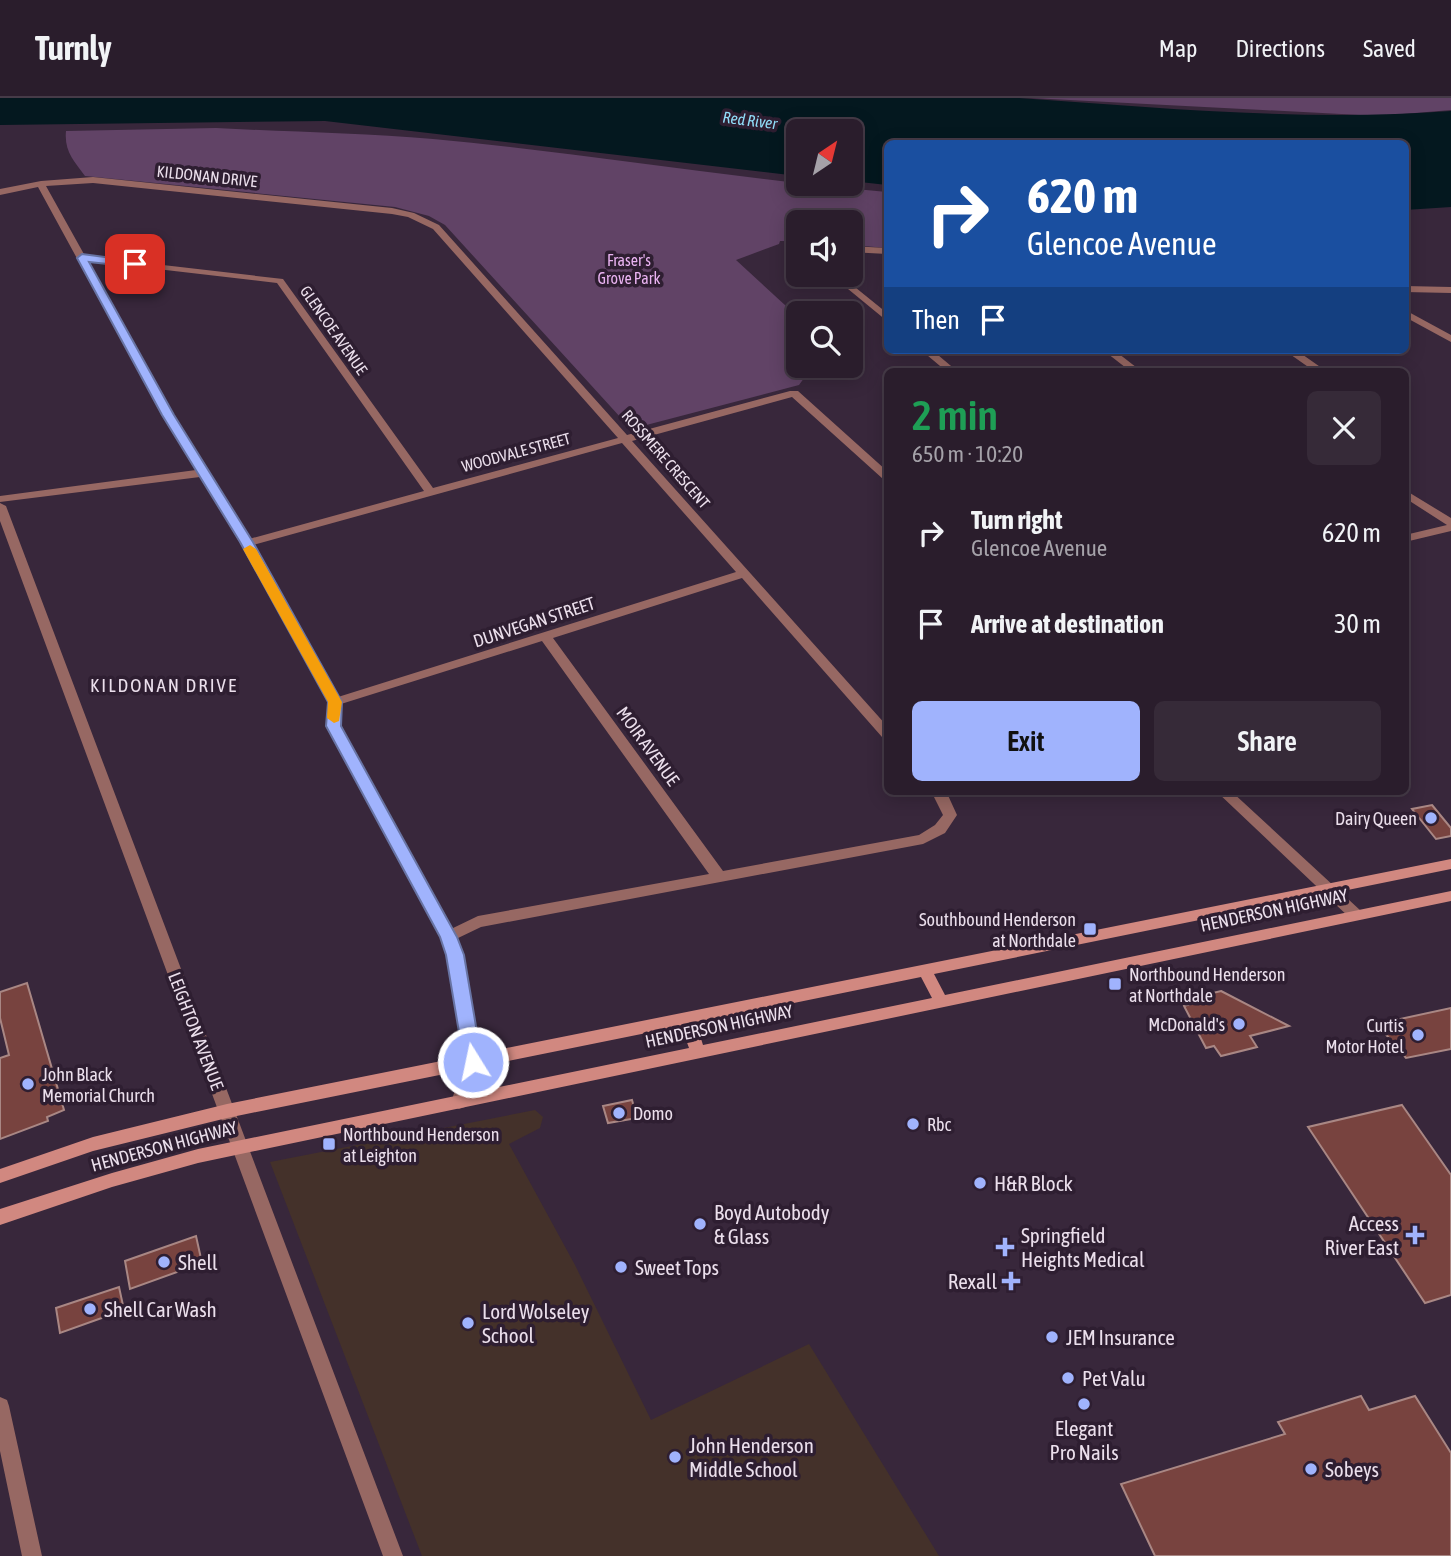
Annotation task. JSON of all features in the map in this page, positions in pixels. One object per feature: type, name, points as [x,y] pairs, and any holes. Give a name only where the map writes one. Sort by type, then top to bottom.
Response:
[{"type":"main road","name":"HENDERSON HIGHWAY","points":[[0,1175],[93,1144],[227,1111],[1451,864]]},
{"type":"main road","name":"HENDERSON HIGHWAY","points":[[0,1217],[112,1180],[240,1147],[1451,896]]},
{"type":"main road","points":[[925,971],[941,1001]]},
{"type":"main road","points":[[688,1019],[698,1052]]},
{"type":"street","name":"KILDONAN DRIVE","points":[[0,192],[41,184],[93,180],[411,215]]},
{"type":"street","points":[[41,184],[202,473],[246,542],[335,702],[334,726],[448,937],[455,955],[473,1062],[458,1102]]},
{"type":"street","name":"ROSSMERE CRESCENT","points":[[411,215],[436,227],[884,731]]},
{"type":"street","points":[[863,249],[884,251]]},
{"type":"street","name":"GLENCOE AVENUE","points":[[82,258],[280,281],[430,492]]},
{"type":"street","points":[[850,287],[884,316]]},
{"type":"street","points":[[1409,289],[1451,290]]},
{"type":"street","points":[[1409,315],[1451,340]]},
{"type":"street","points":[[931,354],[948,368]]},
{"type":"street","points":[[1113,354],[1132,368]]},
{"type":"street","points":[[1295,354],[1316,368]]},
{"type":"street","name":"WOODVALE STREET","points":[[246,542],[794,393],[884,474]]},
{"type":"street","points":[[0,499],[202,473]]},
{"type":"street","points":[[1409,496],[1451,526]]},
{"type":"street","name":"LEIGHTON AVENUE","points":[[0,506],[393,1556]]},
{"type":"street","points":[[1409,538],[1451,526]]},
{"type":"street","name":"DUNVEGAN STREET","points":[[335,702],[743,574]]},
{"type":"street","name":"MOIR AVENUE","points":[[545,636],[719,877]]},
{"type":"street","points":[[448,937],[478,922],[923,839],[940,830],[950,815],[941,795]]},
{"type":"street","points":[[1227,795],[1356,915]]},
{"type":"street","points":[[0,1406],[32,1556]]},
{"type":"shaded area","points":[[535,1110],[543,1117],[540,1128],[509,1144],[575,1265],[651,1420],[809,1344],[939,1556],[422,1556],[270,1162]]},
{"type":"green space","points":[[1031,98],[1451,98],[1451,110],[1379,116]]},
{"type":"green space","name":"Fraser's Grove Park","points":[[216,128],[379,135],[547,151],[786,181],[786,196],[863,196],[863,189],[884,192],[884,248],[863,246],[863,210],[786,210],[786,241],[780,241],[779,244],[736,260],[786,306],[786,378],[804,378],[799,385],[631,429],[445,225],[429,216],[395,207],[85,176],[71,155],[66,131]]},
{"type":"water","name":"Red River","points":[[0,98],[1019,98],[1289,114],[1451,111],[1451,207],[1409,210],[1409,140],[884,140],[884,185],[863,182],[863,119],[786,119],[786,175],[325,121],[0,125]]},
{"type":"building","name":"Dairy Queen","points":[[1432,805],[1451,828],[1451,836],[1436,839],[1412,809]]},
{"type":"building","name":"John Black Memorial Church","points":[[27,983],[64,1110],[47,1117],[48,1121],[0,1139],[0,1058],[9,1055],[0,1018],[0,992]]},
{"type":"building","name":"McDonald's","points":[[1221,991],[1289,1026],[1250,1036],[1257,1047],[1221,1056],[1214,1046],[1206,1048],[1184,1006],[1195,1003],[1192,998]]},
{"type":"building","name":"Curtis Motor Hotel","points":[[1451,1008],[1451,1049],[1406,1058],[1377,1024]]},
{"type":"building","name":"Domo","points":[[632,1100],[637,1118],[608,1123],[603,1106]]},
{"type":"building","name":"Access River East","points":[[1402,1105],[1451,1175],[1451,1295],[1425,1303],[1308,1127]]},
{"type":"building","name":"Shell","points":[[196,1236],[202,1263],[130,1289],[125,1261]]},
{"type":"building","name":"Shell Car Wash","points":[[119,1287],[124,1310],[60,1333],[56,1308]]},
{"type":"building","name":"Sobeys","points":[[1361,1396],[1369,1410],[1415,1396],[1451,1453],[1451,1556],[1155,1556],[1121,1484],[1285,1434],[1278,1422]]},
{"type":"slow traffic","points":[[250,549],[335,702],[334,718]]},
{"type":"place","name":"Dairy Queen","points":[[1431,818]]},
{"type":"place","name":"Southbound Henderson at Northdale","points":[[1090,929]]},
{"type":"place","name":"Northbound Henderson at Northdale","points":[[1115,984]]},
{"type":"place","name":"McDonald's","points":[[1239,1024]]},
{"type":"place","name":"Curtis Motor Hotel","points":[[1418,1035]]},
{"type":"place","name":"John Black Memorial Church","points":[[28,1084]]},
{"type":"place","name":"Domo","points":[[619,1113]]},
{"type":"place","name":"Rbc","points":[[913,1124]]},
{"type":"place","name":"Northbound Henderson at Leighton","points":[[329,1144]]},
{"type":"place","name":"H&R Block","points":[[980,1183]]},
{"type":"place","name":"Boyd Autobody & Glass","points":[[700,1224]]},
{"type":"place","name":"Access River East","points":[[1415,1235]]},
{"type":"place","name":"Springfield Heights Medical","points":[[1005,1247]]},
{"type":"place","name":"Shell","points":[[164,1262]]},
{"type":"place","name":"Sweet Tops","points":[[621,1267]]},
{"type":"place","name":"Rexall","points":[[1011,1281]]},
{"type":"place","name":"Shell Car Wash","points":[[90,1309]]},
{"type":"place","name":"Lord Wolseley School","points":[[468,1323]]},
{"type":"place","name":"JEM Insurance","points":[[1052,1337]]},
{"type":"place","name":"Pet Valu","points":[[1068,1378]]},
{"type":"place","name":"Elegant Pro Nails","points":[[1084,1404]]},
{"type":"place","name":"John Henderson Middle School","points":[[675,1457]]},
{"type":"place","name":"Sobeys","points":[[1311,1469]]},
{"type":"district","name":"KILDONAN DRIVE","points":[[164,685]]},
{"type":"route","points":[[135,264],[82,258],[168,415],[246,542],[335,702],[334,726],[448,937],[455,955],[473,1062]]}]
